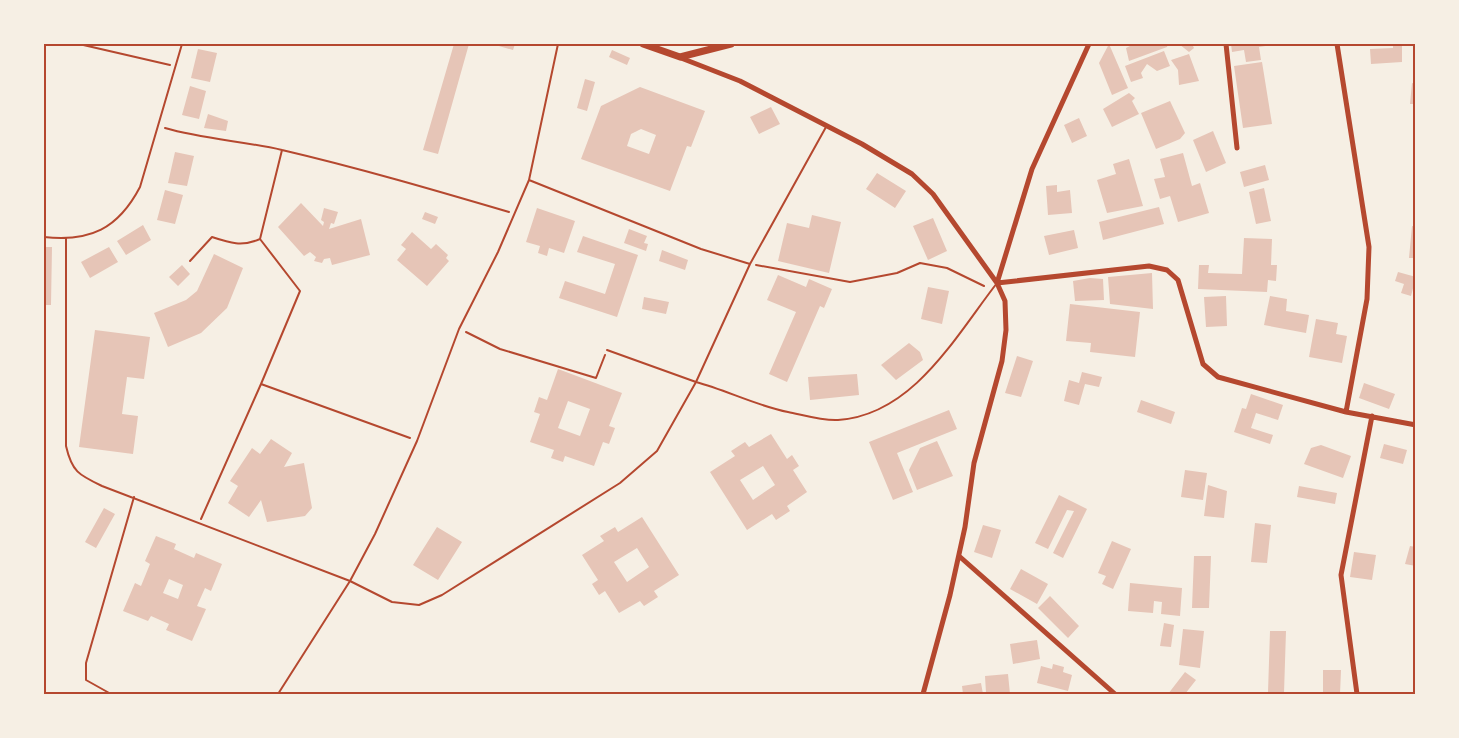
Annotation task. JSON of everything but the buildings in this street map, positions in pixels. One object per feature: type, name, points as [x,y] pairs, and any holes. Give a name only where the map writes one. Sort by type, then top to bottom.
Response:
[{"type":"street","points":[[644,44],[655,45],[740,81],[912,174],[933,194],[997,284],[1005,301],[1006,330],[1002,361],[974,463],[959,556],[923,694]]},
{"type":"street","points":[[680,57],[731,44]]},
{"type":"street","points":[[997,284],[1032,169],[1089,44]]},
{"type":"street","points":[[1226,44],[1237,148]]},
{"type":"street","points":[[1337,44],[1369,248],[1366,299],[1346,412]]},
{"type":"street","points":[[997,284],[1149,266],[1167,270],[1178,280],[1203,364],[1218,377],[1346,412],[1416,424]]},
{"type":"street","points":[[1357,694],[1341,575],[1372,417]]},
{"type":"street","points":[[959,556],[1115,694]]},
{"type":"lane","points":[[44,237],[66,239],[86,237],[113,223],[130,205],[140,187],[182,44]]},
{"type":"lane","points":[[278,694],[350,581],[384,515],[417,441],[459,329],[529,180],[558,44]]},
{"type":"lane","points":[[66,239],[66,446],[71,466],[93,482],[350,581],[392,602],[419,605],[442,595],[627,476],[657,451],[696,382],[750,264],[826,126]]},
{"type":"lane","points":[[529,180],[701,249],[750,264]]},
{"type":"lane","points":[[607,350],[786,412],[837,420],[869,413],[896,400],[924,378],[997,284]]},
{"type":"lane","points":[[111,694],[86,680],[86,663],[134,497]]},
{"type":"path","points":[[79,44],[175,67]]},
{"type":"path","points":[[159,126],[190,135],[235,140],[282,150],[404,181],[514,213]]},
{"type":"path","points":[[260,239],[282,150]]},
{"type":"path","points":[[190,261],[212,237],[247,245],[260,239]]},
{"type":"path","points":[[200,523],[300,291],[260,239]]},
{"type":"path","points":[[750,264],[850,282],[897,273],[920,263],[947,268],[984,286]]},
{"type":"path","points":[[459,329],[500,349],[596,378],[607,350]]},
{"type":"path","points":[[261,384],[374,423],[417,441]]}]
